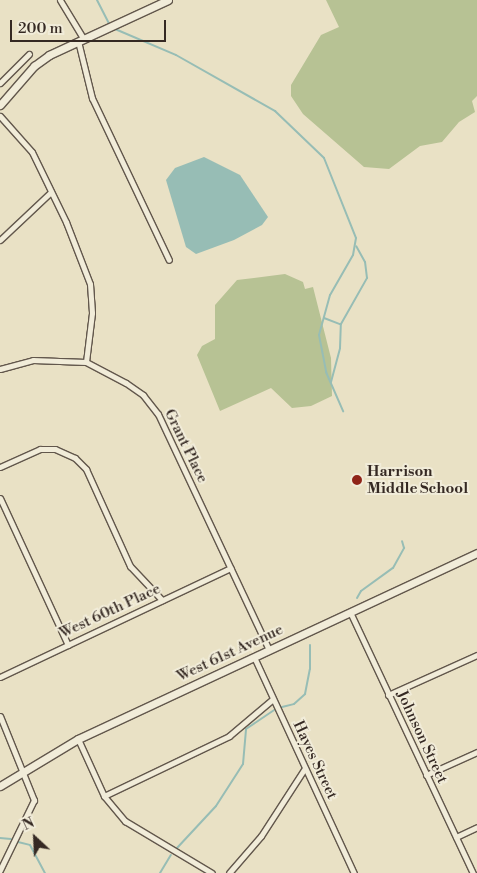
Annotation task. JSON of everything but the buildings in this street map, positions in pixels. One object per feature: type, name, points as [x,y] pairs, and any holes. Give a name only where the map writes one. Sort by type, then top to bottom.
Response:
[{"type":"main road","points":[[0,105],[34,66],[80,40],[168,0]]},
{"type":"main road","name":"West 61st Avenue","points":[[0,786],[25,773],[78,739],[477,553]]},
{"type":"street","points":[[60,0],[80,40],[92,98],[168,260]]},
{"type":"street","points":[[0,83],[29,54]]},
{"type":"street","points":[[0,116],[32,152],[51,192],[90,284],[92,313],[86,362],[32,360],[0,369]]},
{"type":"street","points":[[0,240],[51,192]]},
{"type":"street","name":"Grant Place","points":[[86,362],[126,383],[143,395],[158,414],[270,650]]},
{"type":"street","points":[[0,467],[40,449],[64,452],[86,468],[130,566],[162,600]]},
{"type":"street","points":[[0,498],[68,644]]},
{"type":"street","name":"West 60th Place","points":[[0,677],[230,568]]},
{"type":"street","name":"Johnson Street","points":[[350,612],[473,873]]},
{"type":"street","points":[[388,695],[477,655]]},
{"type":"street","name":"Hayes Street","points":[[254,657],[354,873]]},
{"type":"street","points":[[104,796],[230,736],[273,699]]},
{"type":"street","points":[[0,716],[25,773],[34,800],[0,870]]},
{"type":"street","points":[[78,739],[104,796],[125,821],[204,866],[212,873]]},
{"type":"street","points":[[426,775],[477,752]]},
{"type":"street","points":[[229,873],[261,836],[305,768]]},
{"type":"street","points":[[456,837],[477,827]]},
{"type":"green space","points":[[326,0],[477,0],[477,96],[472,101],[475,112],[459,122],[442,142],[420,146],[389,169],[364,167],[303,114],[291,96],[291,85],[321,35],[339,27]]},
{"type":"green space","points":[[285,274],[303,282],[305,289],[313,287],[331,358],[332,396],[311,406],[292,408],[271,388],[220,411],[197,355],[202,346],[215,339],[215,305],[237,280]]},
{"type":"water","points":[[204,157],[240,175],[268,217],[262,225],[234,240],[196,254],[186,247],[166,180],[175,168]]},
{"type":"waterway","points":[[97,0],[108,22]]},
{"type":"waterway","points":[[115,29],[176,55],[275,111],[324,158],[356,238],[353,255],[330,295],[319,335],[326,372],[343,411]]},
{"type":"waterway","points":[[331,382],[340,348],[341,324],[367,278],[365,262],[356,246]]},
{"type":"waterway","points":[[324,318],[340,324]]},
{"type":"waterway","points":[[357,598],[361,591],[393,568],[404,548],[402,541]]},
{"type":"waterway","points":[[282,707],[294,704],[305,694],[310,669],[310,645]]},
{"type":"waterway","points":[[177,848],[216,806],[243,764],[246,729],[274,710]]},
{"type":"waterway","points":[[0,838],[11,839]]},
{"type":"waterway","points":[[18,842],[30,845],[45,873]]},
{"type":"waterway","points":[[160,873],[171,855]]},
{"type":"place","name":"Harrison Middle School","points":[[357,480]]}]
